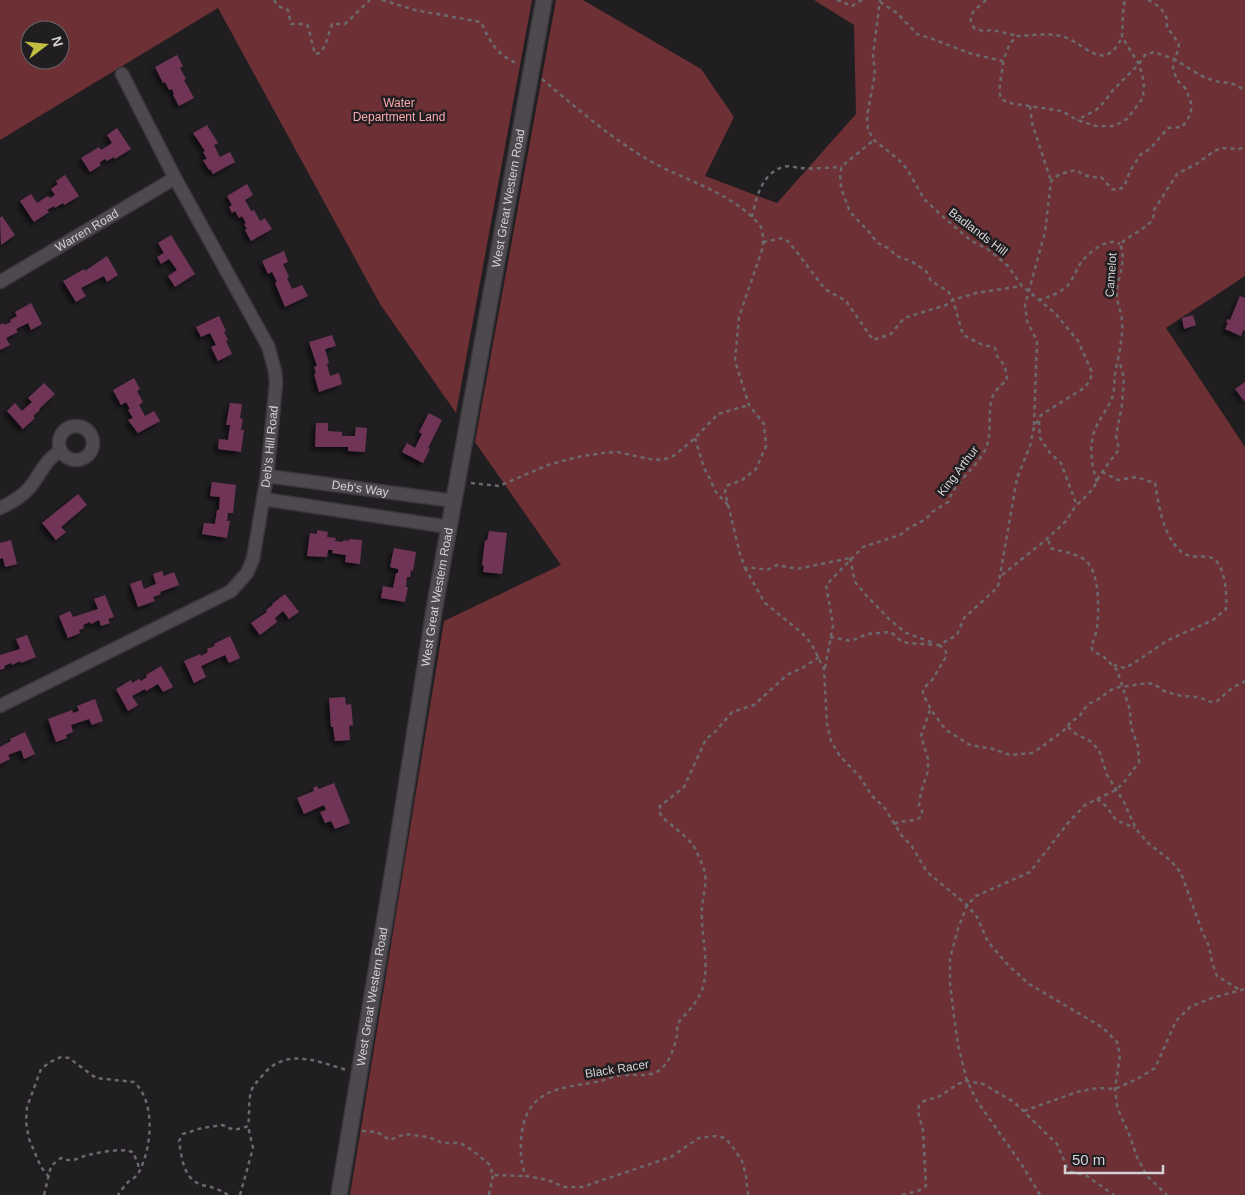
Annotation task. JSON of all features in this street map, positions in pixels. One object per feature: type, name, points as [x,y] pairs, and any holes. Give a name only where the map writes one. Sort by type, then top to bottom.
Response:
[{"type":"street","name":"West Great Western Road","points":[[339,1195],[393,871],[434,605],[544,0]]},
{"type":"street","name":"Deb's Hill Road","points":[[0,706],[231,591],[248,573],[258,531],[267,476],[276,384],[272,358],[268,346],[175,178],[122,74]]},
{"type":"street","name":"Warren Road","points":[[0,282],[175,178]]},
{"type":"street","points":[[0,508],[21,496],[31,486],[50,456],[60,451]]},
{"type":"street","name":"Deb's Way","points":[[267,476],[454,501]]},
{"type":"street","name":"Deb's Way","points":[[262,499],[449,527]]},
{"type":"path","points":[[274,0],[278,6],[288,10],[291,24],[306,24],[308,26],[315,54],[320,53],[325,46],[332,24],[345,24],[370,0]]},
{"type":"path","points":[[382,0],[415,10],[481,22],[490,44],[509,60],[530,69],[571,103],[644,158],[724,196],[759,223],[764,237],[757,266],[739,317],[735,361],[749,405],[764,424],[766,446],[756,469],[742,480],[726,486],[725,492],[745,568],[765,603],[802,633],[811,643],[824,670],[827,724],[831,741],[840,756],[860,777],[872,796],[884,807],[894,824],[911,845],[927,872],[967,905],[977,917],[988,942],[1028,984],[1056,1002],[1096,1023],[1117,1042],[1120,1055],[1115,1089],[1117,1105],[1137,1157],[1147,1176],[1168,1195]]},
{"type":"path","points":[[837,0],[852,6],[862,0]]},
{"type":"path","points":[[986,0],[974,10],[971,16],[971,24],[974,28],[1018,36],[1062,36],[1096,55],[1103,56],[1110,53],[1122,37],[1122,17],[1125,0]]},
{"type":"path","points":[[1050,181],[1060,174],[1076,170],[1092,178],[1100,177],[1112,190],[1118,190],[1124,187],[1130,171],[1141,154],[1150,149],[1168,128],[1182,127],[1191,114],[1191,103],[1186,88],[1177,80],[1173,68],[1179,44],[1167,27],[1167,19],[1160,7],[1148,0]]},
{"type":"path","points":[[953,300],[948,292],[931,281],[926,271],[911,261],[896,256],[876,242],[872,235],[850,212],[841,188],[840,173],[842,166],[874,140],[868,130],[867,116],[875,74],[873,56],[880,1],[897,13],[917,34],[972,54],[1003,61]]},
{"type":"path","points":[[1018,36],[1010,43],[1003,61],[999,84],[1001,99],[1009,103],[1062,111],[1077,120],[1096,126],[1114,126],[1127,119],[1143,98],[1144,82],[1139,64],[1122,37]]},
{"type":"path","points":[[1077,120],[1096,110],[1139,64],[1145,55],[1154,52],[1174,59],[1213,81],[1229,82],[1245,91]]},
{"type":"path","points":[[1030,106],[1032,124],[1050,181],[1045,232],[1025,305],[1027,321],[1036,341],[1037,350],[1034,427]]},
{"type":"path","name":"Badlands Hill","points":[[874,140],[898,159],[907,170],[924,199],[970,240],[989,250],[1008,266],[1022,286],[1055,313],[1078,341],[1092,372],[1090,381],[1084,388],[1051,408],[1039,419],[1034,427],[1030,446],[1021,464],[1016,483],[998,588],[964,618],[957,635],[939,645]]},
{"type":"path","name":"Camelot","points":[[1097,482],[1091,459],[1092,441],[1096,427],[1114,394],[1123,322],[1118,307],[1117,294],[1124,252],[1120,244],[1146,227],[1153,220],[1154,210],[1176,174],[1193,166],[1214,151],[1222,148],[1239,149],[1245,147]]},
{"type":"path","points":[[752,217],[757,195],[763,182],[776,170],[785,166],[810,168],[842,166]]},
{"type":"path","points":[[763,242],[783,238],[789,242],[825,289],[846,301],[873,340],[891,334],[904,318],[946,305],[953,300],[976,293],[1022,286]]},
{"type":"path","points":[[1038,300],[1053,296],[1067,286],[1083,260],[1096,249],[1110,241],[1120,244]]},
{"type":"path","name":"King Arthur","points":[[850,558],[863,547],[900,535],[926,519],[932,512],[948,502],[950,494],[986,448],[990,428],[991,400],[1007,380],[1005,366],[997,356],[995,348],[963,335],[953,300]]},
{"type":"path","points":[[1001,576],[1066,521],[1093,489],[1102,472],[1119,449],[1116,436],[1122,405],[1124,378],[1120,368],[1119,356]]},
{"type":"path","points":[[459,474],[467,482],[499,486],[548,464],[586,455],[617,452],[654,460],[665,459],[675,455],[718,414],[749,405]]},
{"type":"path","points":[[1039,419],[1040,438],[1050,453],[1061,463],[1077,506]]},
{"type":"path","points":[[695,438],[704,468],[715,491],[728,505]]},
{"type":"path","points":[[1048,538],[1050,548],[1075,555],[1086,561],[1092,568],[1095,578],[1097,630],[1092,647],[1094,652],[1119,668],[1125,668],[1145,657],[1168,640],[1213,620],[1226,609],[1227,599],[1224,578],[1219,564],[1209,557],[1193,557],[1184,554],[1170,538],[1158,503],[1155,484],[1136,477],[1118,480],[1102,472]]},
{"type":"path","points":[[745,568],[766,570],[777,565],[797,569],[850,558]]},
{"type":"path","points":[[824,670],[828,658],[833,625],[826,585],[850,558]]},
{"type":"path","points":[[850,558],[856,582],[864,594],[889,619],[906,633],[939,645],[945,650],[947,655],[932,680],[923,689],[923,694],[930,710],[946,730],[970,745],[993,749],[1010,755],[1032,753],[1057,737],[1068,727],[1070,722],[1079,717],[1088,704],[1114,688],[1148,683],[1154,684],[1164,691],[1181,696],[1198,697],[1211,702],[1217,701],[1232,688],[1245,681]]},
{"type":"path","points":[[830,637],[851,641],[867,634],[891,632],[901,641],[908,643],[939,645]]},
{"type":"path","name":"Black Racer","points":[[526,1176],[522,1168],[521,1136],[523,1123],[531,1106],[539,1098],[549,1092],[578,1084],[597,1082],[626,1074],[639,1076],[650,1074],[660,1070],[667,1064],[677,1036],[678,1024],[695,1004],[703,987],[705,975],[702,906],[705,887],[704,870],[694,846],[662,817],[659,811],[660,806],[684,787],[706,739],[715,732],[732,712],[754,706],[787,675],[819,657]]},
{"type":"path","points":[[1040,1195],[1022,1165],[977,1101],[967,1081],[958,1045],[950,984],[950,958],[967,905],[976,896],[1030,872],[1068,823],[1085,805],[1116,790],[1140,762],[1138,746],[1131,727],[1130,710],[1117,670],[1113,665]]},
{"type":"path","points":[[894,824],[902,820],[918,819],[922,816],[922,810],[919,805],[928,771],[928,759],[921,736],[930,710]]},
{"type":"path","points":[[1068,727],[1076,734],[1090,741],[1099,750],[1107,775],[1124,802],[1136,829],[1148,843],[1171,861],[1181,873],[1209,946],[1217,976],[1240,990]]},
{"type":"path","points":[[1098,799],[1107,807],[1116,820],[1136,829]]},
{"type":"path","points":[[1024,1111],[1077,1092],[1098,1088],[1115,1089],[1140,1078],[1155,1068],[1176,1021],[1190,1007],[1212,998],[1245,989]]},
{"type":"path","points":[[49,1177],[41,1167],[30,1139],[26,1122],[28,1107],[41,1069],[61,1057],[69,1058],[96,1078],[134,1082],[143,1093],[149,1114],[150,1136],[148,1150],[139,1173],[118,1195]]},
{"type":"path","points":[[240,1195],[252,1148],[248,1126],[251,1093],[254,1084],[268,1068],[280,1062],[300,1058],[325,1062],[358,1074]]},
{"type":"path","points":[[902,1195],[918,1191],[926,1186],[924,1140],[918,1112],[920,1106],[924,1101],[940,1096],[958,1084],[967,1081],[983,1084],[1014,1102],[1056,1144],[1067,1167],[1072,1172],[1087,1176],[1114,1195]]},
{"type":"path","points":[[228,1195],[213,1186],[194,1181],[186,1173],[179,1141],[183,1134],[202,1128],[223,1125],[230,1130],[238,1130],[248,1126]]},
{"type":"path","points":[[349,1130],[377,1132],[390,1140],[405,1134],[428,1137],[443,1143],[460,1143],[490,1164],[493,1175],[489,1195]]},
{"type":"path","points":[[493,1175],[526,1176],[548,1180],[564,1187],[582,1187],[671,1157],[698,1138],[716,1136],[725,1138],[742,1161],[748,1195]]},
{"type":"path","points":[[44,1195],[51,1166],[61,1158],[73,1161],[86,1156],[124,1150],[133,1152],[138,1164],[139,1173]]},
{"type":"green space","name":"Water Department Land","points":[[0,0],[532,0],[456,413],[380,304],[218,8],[0,140]]},
{"type":"green space","points":[[556,0],[583,0],[701,69],[734,117],[705,176],[777,203],[856,114],[854,25],[814,0],[1245,0],[1245,276],[1166,328],[1245,447],[1245,1195],[350,1195],[444,621],[561,565],[475,442]]},
{"type":"building","points":[[177,55],[183,66],[180,68],[186,79],[184,80],[194,98],[179,106],[172,89],[169,90],[165,82],[163,83],[155,67]]},
{"type":"building","points":[[207,125],[218,143],[214,145],[220,157],[230,152],[235,162],[213,174],[203,160],[207,159],[203,152],[205,151],[193,133]]},
{"type":"building","points":[[117,128],[131,149],[115,159],[114,157],[107,161],[105,159],[99,163],[101,165],[90,172],[81,158],[99,147],[101,150],[112,143],[107,135]]},
{"type":"building","points":[[65,175],[79,196],[64,205],[63,203],[47,210],[49,212],[34,222],[20,201],[31,194],[37,203],[48,196],[50,198],[55,195],[51,189],[58,184],[56,181]]},
{"type":"building","points":[[247,184],[253,195],[245,200],[251,211],[254,210],[260,221],[265,218],[272,229],[251,241],[245,230],[247,229],[244,224],[246,223],[242,216],[239,218],[235,211],[232,213],[229,207],[232,205],[227,196]]},
{"type":"building","points":[[2,216],[15,235],[1,245],[0,218]]},
{"type":"building","points":[[171,235],[195,274],[175,287],[168,276],[177,270],[169,259],[161,264],[157,257],[164,253],[158,243]]},
{"type":"building","points":[[284,251],[288,262],[283,264],[292,289],[302,285],[308,296],[285,307],[272,272],[268,274],[262,261]]},
{"type":"building","points":[[107,256],[118,275],[107,282],[104,276],[81,288],[86,296],[76,302],[63,281],[84,269],[85,271]]},
{"type":"building","points":[[1240,296],[1245,298],[1245,331],[1243,330],[1241,336],[1225,329],[1228,323],[1226,322],[1228,319],[1230,320]]},
{"type":"building","points":[[31,303],[42,324],[31,330],[28,323],[16,329],[18,332],[6,338],[10,345],[0,350],[0,325],[11,322],[10,320],[17,316],[15,312]]},
{"type":"building","points":[[1193,315],[1196,325],[1184,329],[1182,318]]},
{"type":"building","points":[[219,316],[226,331],[224,332],[228,340],[226,341],[232,354],[218,361],[211,347],[216,345],[210,333],[201,337],[196,327]]},
{"type":"building","points":[[332,335],[336,346],[325,349],[329,363],[327,364],[330,376],[339,373],[342,384],[319,392],[314,374],[316,373],[314,367],[317,366],[309,342]]},
{"type":"building","points":[[134,378],[140,389],[137,391],[143,402],[139,405],[145,416],[154,411],[160,421],[138,433],[128,420],[133,418],[126,402],[121,405],[113,390]]},
{"type":"building","points":[[1245,382],[1245,402],[1235,389]]},
{"type":"building","points":[[44,383],[55,394],[39,409],[33,416],[35,418],[23,429],[7,411],[15,403],[22,411],[32,402],[28,398]]},
{"type":"building","points":[[230,403],[242,404],[240,418],[243,419],[241,430],[244,430],[241,452],[218,449],[219,439],[228,440],[230,425],[226,425]]},
{"type":"building","points":[[429,413],[442,420],[423,463],[402,452],[407,443],[415,448],[422,434],[419,432]]},
{"type":"building","points":[[316,423],[328,423],[328,431],[342,432],[342,436],[355,436],[356,427],[367,428],[365,452],[348,451],[348,447],[315,447]]},
{"type":"building","points":[[212,482],[236,485],[233,513],[228,513],[227,521],[230,521],[227,538],[202,534],[204,523],[215,524],[217,510],[219,510],[220,497],[210,496]]},
{"type":"building","points":[[78,494],[87,505],[61,527],[66,532],[56,540],[42,523]]},
{"type":"building","points":[[317,530],[328,532],[327,537],[336,538],[335,541],[362,540],[360,564],[345,562],[346,555],[332,553],[333,550],[328,550],[327,557],[307,556],[310,533],[317,534]]},
{"type":"building","points":[[489,531],[507,533],[502,574],[483,572],[485,540],[487,541]]},
{"type":"building","points":[[11,540],[17,564],[5,567],[3,558],[0,559],[0,543]]},
{"type":"building","points":[[394,548],[416,552],[413,571],[411,570],[410,577],[407,577],[406,587],[408,587],[405,602],[381,598],[383,586],[393,588],[396,573],[398,573],[398,569],[390,567]]},
{"type":"building","points":[[162,571],[164,576],[174,572],[179,585],[160,592],[161,594],[153,597],[155,601],[138,607],[130,584],[141,580],[144,589],[156,584],[153,574]]},
{"type":"building","points":[[285,594],[299,612],[289,619],[283,611],[275,618],[277,622],[260,635],[251,623],[267,612],[266,610],[272,604]]},
{"type":"building","points":[[105,595],[114,617],[108,619],[110,623],[101,626],[99,620],[91,624],[90,622],[83,625],[84,628],[79,630],[80,633],[68,638],[59,616],[70,611],[73,617],[98,609],[94,599]]},
{"type":"building","points":[[27,635],[36,657],[21,663],[20,661],[12,665],[11,663],[0,670],[0,655],[20,649],[16,639]]},
{"type":"building","points":[[230,636],[240,658],[229,663],[225,655],[201,666],[206,677],[194,683],[184,661],[200,654],[201,656],[208,652],[207,649],[215,646],[214,644]]},
{"type":"building","points":[[161,666],[173,687],[163,692],[158,684],[146,691],[145,689],[132,696],[138,705],[128,711],[116,689],[131,680],[132,683],[139,679],[141,681],[147,677],[146,675]]},
{"type":"building","points":[[345,697],[346,705],[351,704],[353,725],[349,726],[350,740],[335,741],[333,727],[331,727],[329,698]]},
{"type":"building","points":[[95,699],[103,721],[92,725],[89,719],[71,725],[73,732],[66,735],[67,738],[56,742],[48,719],[72,710],[73,713],[79,711],[77,706]]},
{"type":"building","points":[[25,732],[35,754],[24,759],[21,750],[8,755],[10,759],[0,764],[0,747],[11,741],[10,739]]},
{"type":"building","points":[[334,783],[350,823],[335,829],[331,821],[325,823],[320,812],[326,810],[324,805],[304,814],[297,798],[314,791],[313,788],[317,786],[319,789]]}]
